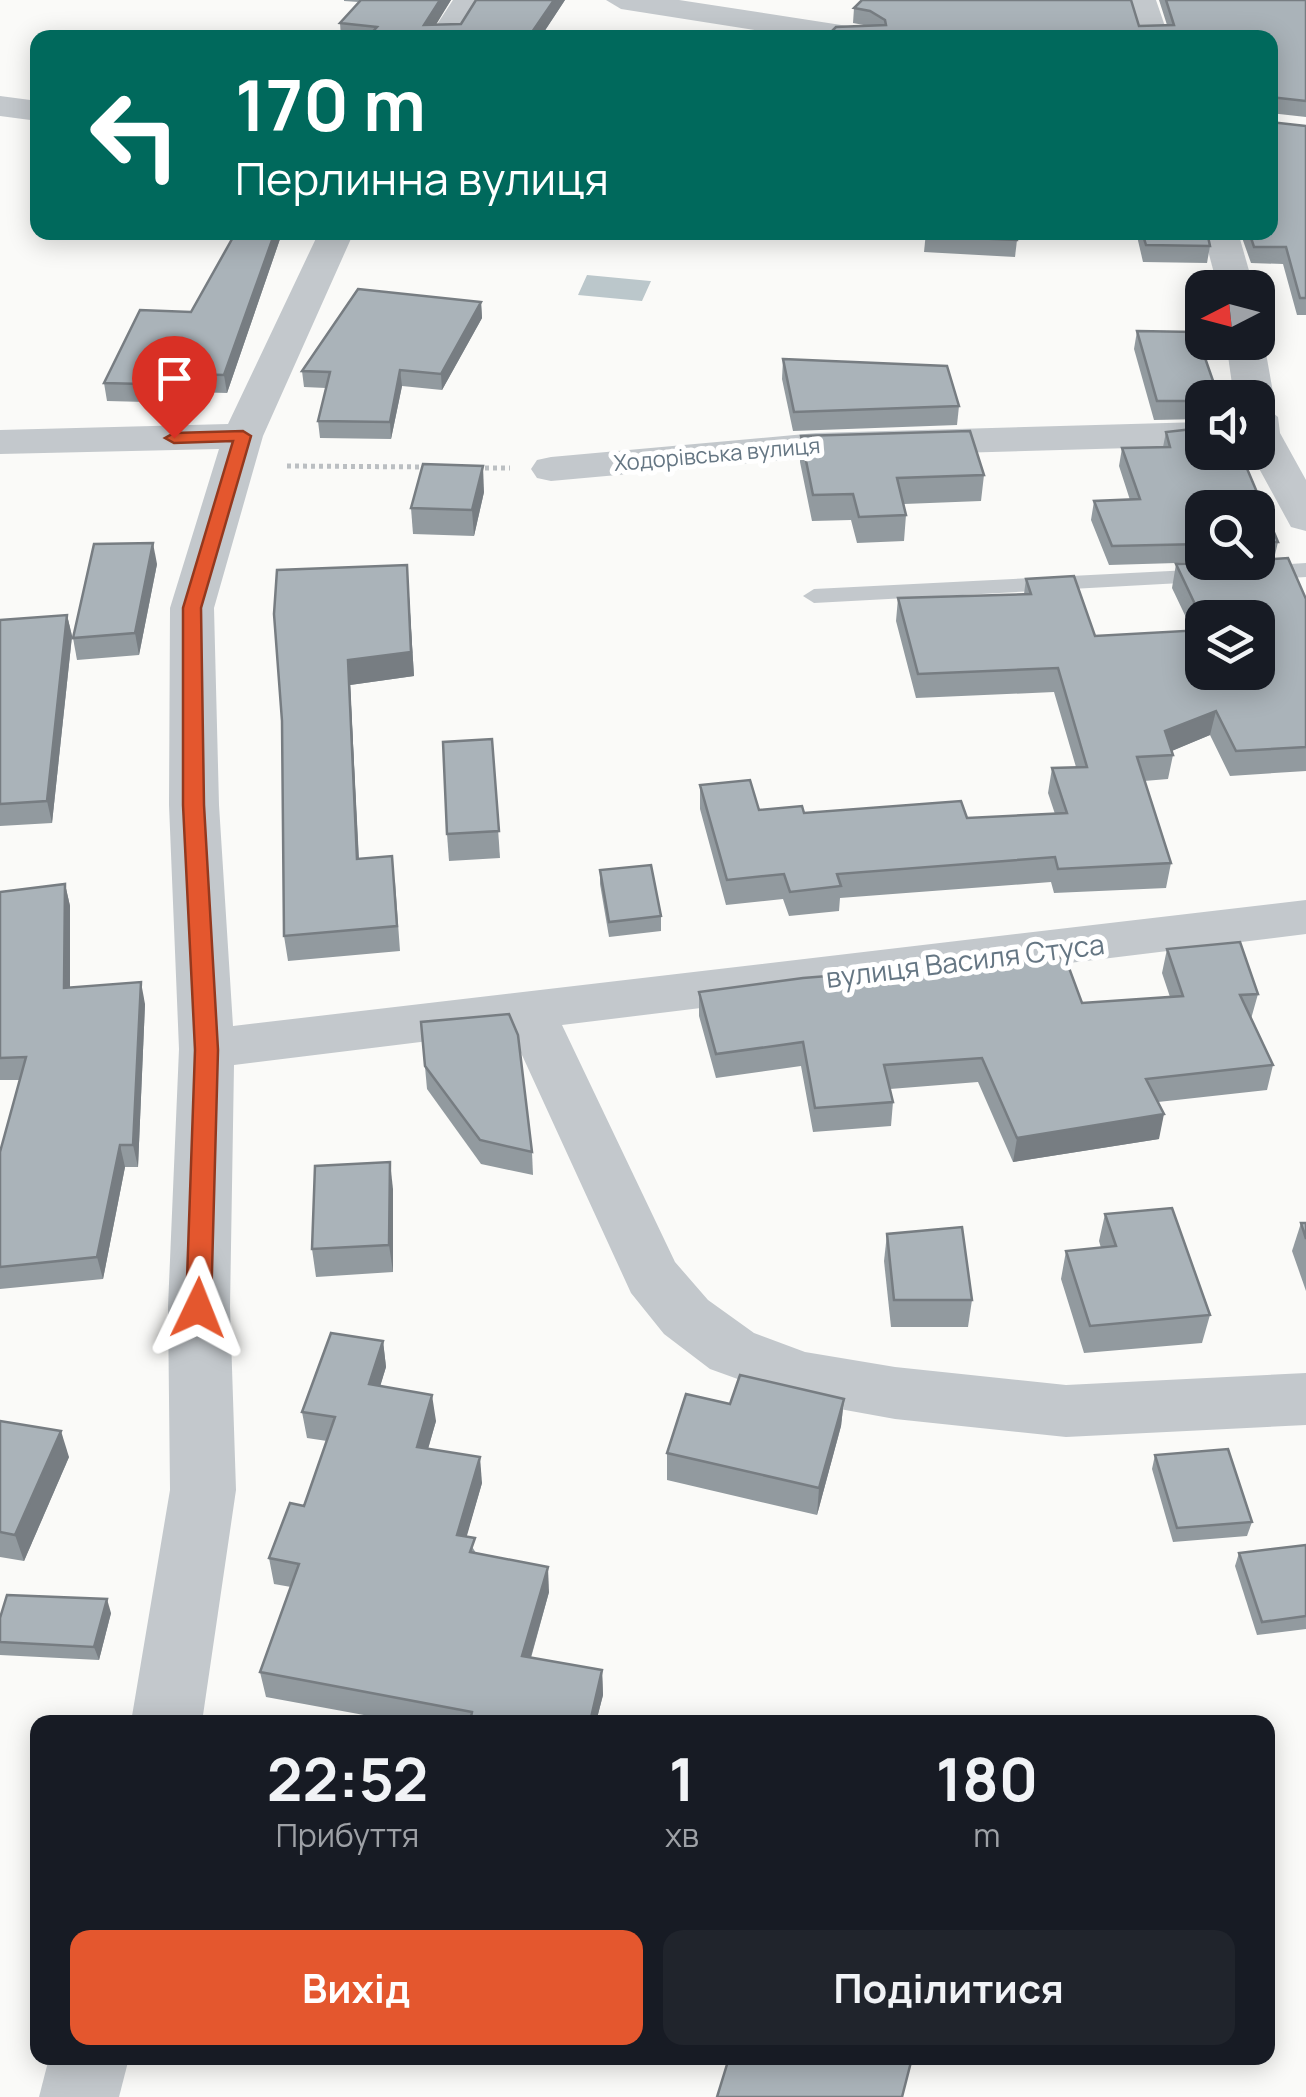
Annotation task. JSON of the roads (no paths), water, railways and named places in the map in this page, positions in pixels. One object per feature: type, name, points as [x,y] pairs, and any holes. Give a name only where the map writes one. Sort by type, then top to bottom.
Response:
[{"type":"street","points":[[447,30],[468,0]]},
{"type":"street","points":[[621,0],[814,30]]},
{"type":"street","points":[[1141,0],[1151,30]]},
{"type":"street","points":[[0,106],[30,110]]},
{"type":"street","points":[[167,1715],[203,1490],[198,1308],[206,1050],[194,805],[192,608],[237,451],[333,240]]},
{"type":"street","points":[[1222,240],[1231,270]]},
{"type":"street","name":"Ходорівська вулиця","points":[[551,469],[816,446],[1185,435]]},
{"type":"street","points":[[0,442],[237,451]]},
{"type":"street","points":[[1275,456],[1306,518]]},
{"type":"street","name":"вулиця Василя Стуса","points":[[206,1050],[530,1014],[1306,917]]},
{"type":"street","points":[[530,1014],[652,1276],[686,1317],[732,1351],[800,1377],[895,1393],[1066,1412],[1306,1399]]},
{"type":"street","points":[[80,2097],[87,2065]]},
{"type":"lane","points":[[814,596],[1306,570]]}]
